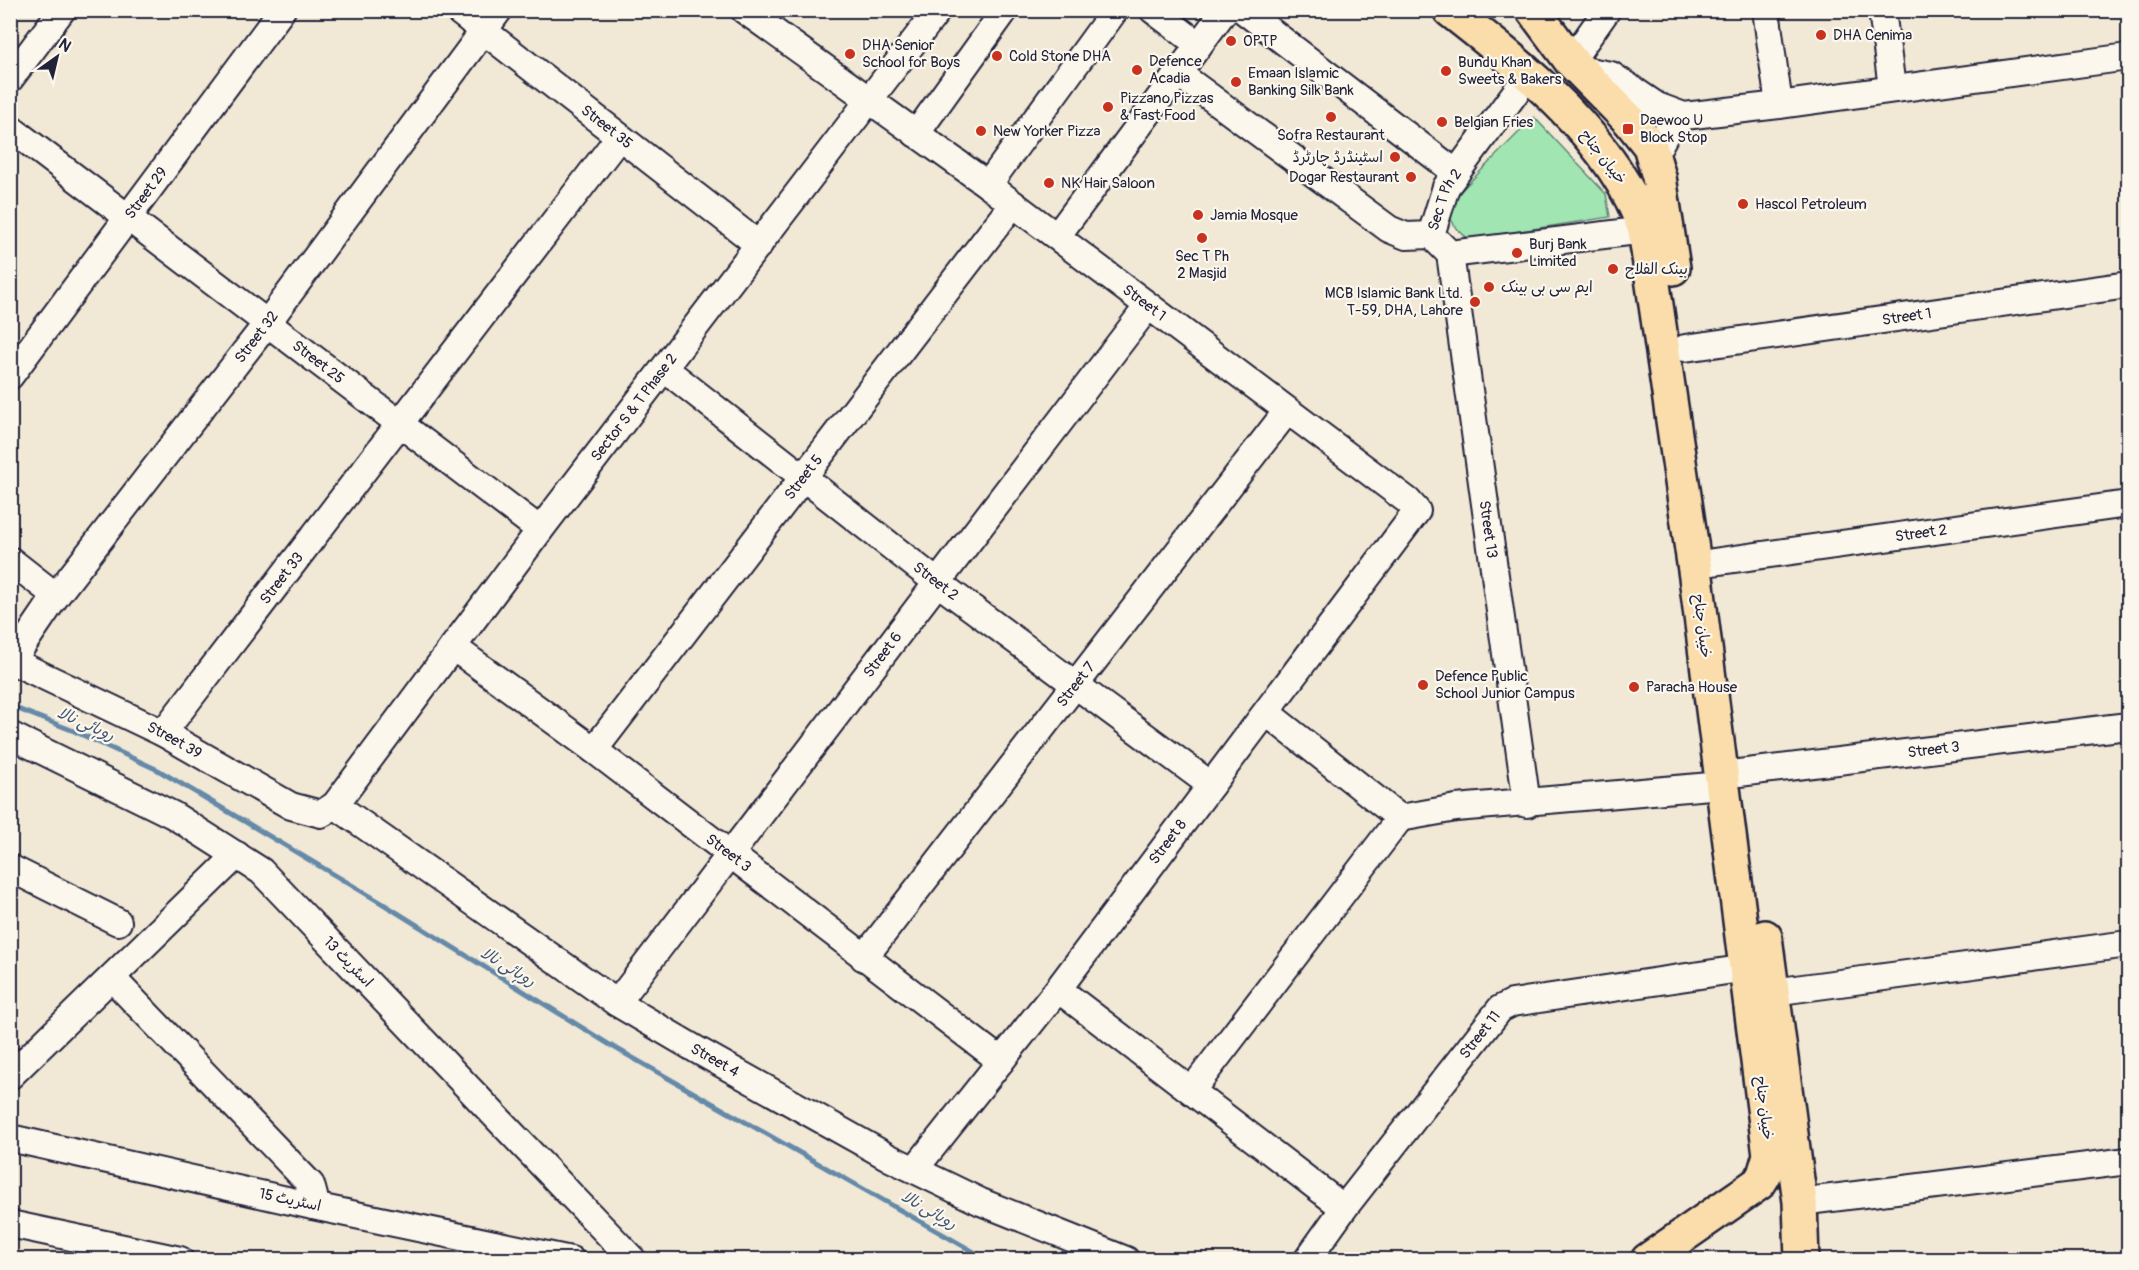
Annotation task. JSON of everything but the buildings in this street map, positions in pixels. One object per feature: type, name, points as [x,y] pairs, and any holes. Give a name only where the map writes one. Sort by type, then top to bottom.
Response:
[{"type":"main road","name":"خیبان جناح","points":[[1449,10],[1529,74],[1570,116],[1632,195],[1645,230],[1696,577],[1731,779],[1773,992],[1800,1202],[1802,1260]]},
{"type":"main road","points":[[1479,10],[1487,18],[1501,50]]},
{"type":"main road","points":[[1509,10],[1568,58]]},
{"type":"main road","name":"خیبان جناح","points":[[1533,10],[1568,58],[1639,131],[1654,155],[1685,348],[1713,562],[1747,969],[1770,1155],[1759,1183],[1648,1260]]},
{"type":"street","points":[[10,79],[63,10]]},
{"type":"street","name":"Street 29","points":[[10,376],[282,10]]},
{"type":"street","name":"Street 35","points":[[457,10],[759,245]]},
{"type":"street","name":"Street 32","points":[[11,661],[56,596],[268,322],[500,10]]},
{"type":"street","name":"Street 1","points":[[744,10],[1057,236],[1408,501],[1417,511]]},
{"type":"street","name":"Sector S & T Phase 2","points":[[335,806],[540,530],[938,10]]},
{"type":"street","points":[[916,134],[1005,10]]},
{"type":"street","points":[[988,185],[1115,10]]},
{"type":"street","points":[[1153,10],[1199,45]]},
{"type":"street","points":[[1057,236],[1225,10]]},
{"type":"street","points":[[1243,10],[1455,172]]},
{"type":"street","points":[[1608,10],[1568,58],[1611,75],[1657,106],[1684,116],[2128,57]]},
{"type":"street","points":[[1766,10],[1779,105]]},
{"type":"street","points":[[1882,10],[1893,88]]},
{"type":"street","points":[[1179,74],[1389,229],[1406,236],[1431,235]]},
{"type":"street","name":"Sec T Ph 2","points":[[1529,74],[1455,172],[1446,187],[1431,235],[1450,254],[1645,230]]},
{"type":"street","points":[[1654,155],[1666,133],[1684,116]]},
{"type":"street","name":"Street 25","points":[[10,128],[540,530]]},
{"type":"street","name":"Street 33","points":[[163,733],[619,137]]},
{"type":"street","name":"Street 5","points":[[594,750],[1013,204]]},
{"type":"street","name":"Street 13","points":[[1450,254],[1527,804]]},
{"type":"street","name":"Street 1","points":[[1685,348],[2128,285]]},
{"type":"street","name":"Street 6","points":[[617,1003],[1148,306]]},
{"type":"street","name":"Street 2","points":[[665,369],[938,583],[1211,785]]},
{"type":"street","name":"Street 7","points":[[864,958],[1287,411]]},
{"type":"street","name":"Street 2","points":[[1713,562],[2128,504]]},
{"type":"street","name":"Street 8","points":[[915,1169],[1058,989],[1417,511]]},
{"type":"street","points":[[10,560],[56,596]]},
{"type":"street","name":"Street 3","points":[[453,647],[594,750],[1001,1061]]},
{"type":"street","name":"Street 39","points":[[11,661],[163,733],[291,806],[321,814],[335,806]]},
{"type":"street","points":[[1192,1090],[1400,818],[1267,713]]},
{"type":"street","name":"Street 3","points":[[1400,818],[1456,808],[1527,804],[2128,726]]},
{"type":"street","name":"اسٹریٹ 13","points":[[10,735],[173,815],[261,871],[633,1260]]},
{"type":"street","name":"Street 4","points":[[335,806],[617,1003],[890,1158],[981,1202],[1126,1260]]},
{"type":"street","points":[[10,1076],[237,855]]},
{"type":"street","points":[[10,868],[118,922]]},
{"type":"street","points":[[1773,992],[2128,944]]},
{"type":"street","name":"Street 11","points":[[1307,1260],[1344,1208],[1500,1009],[1512,1003],[1747,969]]},
{"type":"street","points":[[112,978],[311,1185],[314,1190],[313,1206]]},
{"type":"street","points":[[1058,989],[1344,1208]]},
{"type":"street","name":"اسٹریٹ 15","points":[[10,1138],[313,1206],[571,1260]]},
{"type":"street","points":[[1800,1202],[2128,1161]]},
{"type":"street","points":[[10,1224],[180,1260]]},
{"type":"green space","points":[[1534,117],[1606,194],[1610,217],[1469,239],[1454,224],[1447,205]]},
{"type":"waterway","name":"روہائی نالا","points":[[10,706],[74,731],[158,770],[380,902],[610,1045],[988,1260]]},
{"type":"place","name":"DHA Cenima","points":[[1821,35]]},
{"type":"place","name":"OPTP","points":[[1231,41]]},
{"type":"place","name":"DHA Senior School for Boys","points":[[850,54]]},
{"type":"place","name":"Cold Stone DHA","points":[[997,56]]},
{"type":"place","name":"Defence Acadia","points":[[1137,70]]},
{"type":"place","name":"Bundu Khan Sweets & Bakers","points":[[1446,71]]},
{"type":"place","name":"Emaan Islamic Banking Silk Bank","points":[[1236,82]]},
{"type":"place","name":"Pizzano Pizzas & Fast Food","points":[[1108,107]]},
{"type":"place","name":"Sofra Restaurant","points":[[1331,117]]},
{"type":"place","name":"Belgian Fries","points":[[1442,122]]},
{"type":"place","name":"Daewoo U Block Stop","points":[[1628,129]]},
{"type":"place","name":"New Yorker Pizza","points":[[981,131]]},
{"type":"place","name":"اسٹینڈرڈ چارٹرڈ","points":[[1395,157]]},
{"type":"place","name":"Dogar Restaurant","points":[[1411,177]]},
{"type":"place","name":"NK Hair Saloon","points":[[1049,183]]},
{"type":"place","name":"Hascol Petroleum","points":[[1743,204]]},
{"type":"place","name":"Jamia Mosque","points":[[1198,215]]},
{"type":"place","name":"Sec T Ph 2 Masjid","points":[[1202,238]]},
{"type":"place","name":"Burj Bank Limited","points":[[1517,253]]},
{"type":"place","name":"بینک الفلاح","points":[[1613,269]]},
{"type":"place","name":"ایم سی بی بینک","points":[[1489,287]]},
{"type":"place","name":"MCB Islamic Bank Ltd. T-59, DHA, Lahore","points":[[1475,302]]},
{"type":"place","name":"Defence Public School Junior Campus","points":[[1423,685]]},
{"type":"place","name":"Paracha House","points":[[1634,687]]}]
